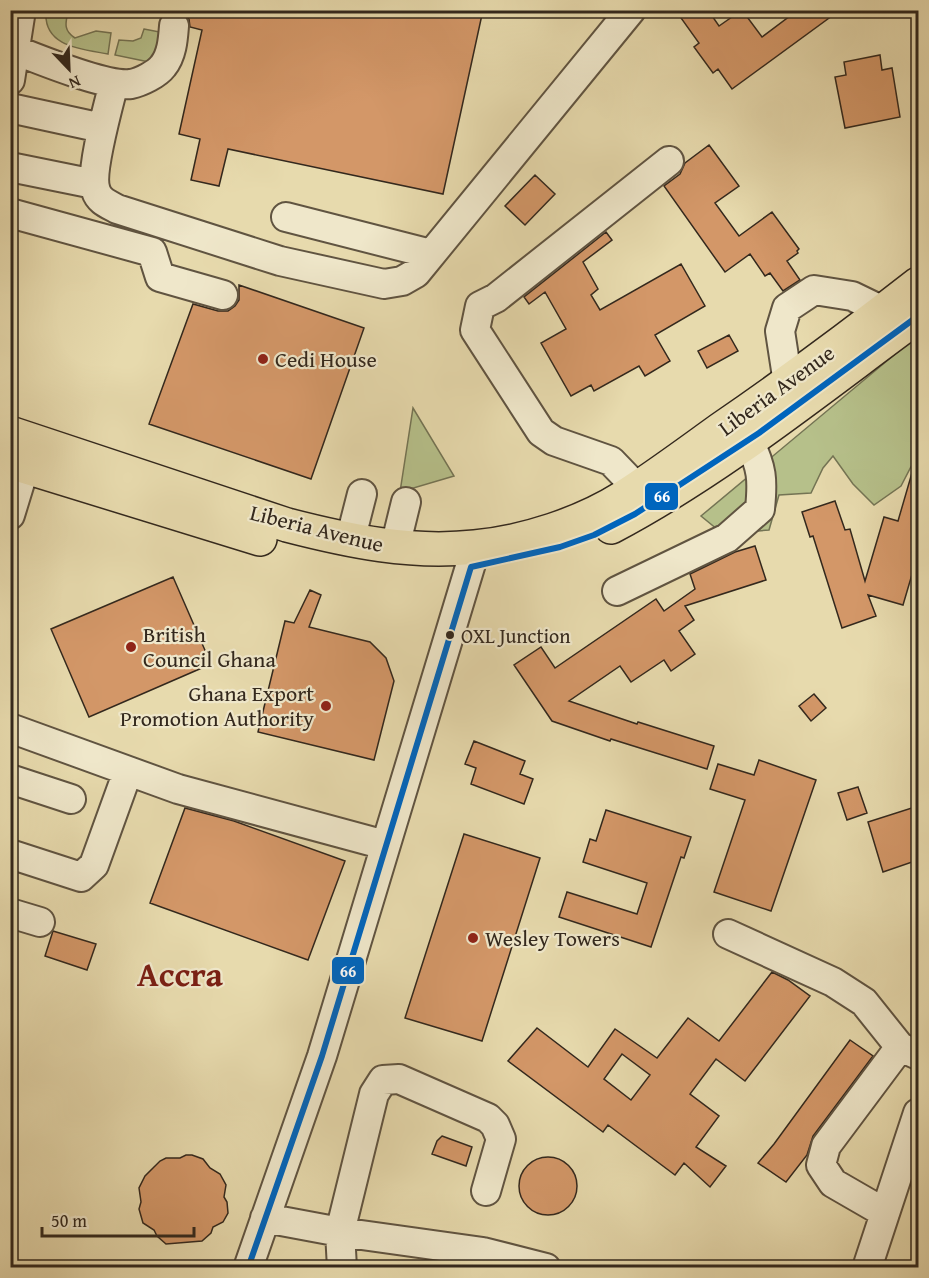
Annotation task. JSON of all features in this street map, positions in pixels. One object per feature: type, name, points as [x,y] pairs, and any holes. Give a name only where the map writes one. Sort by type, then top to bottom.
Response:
[{"type":"main road","name":"Liberia Avenue","points":[[10,434],[287,525],[350,541],[395,547],[442,549],[474,557],[519,539],[589,516],[623,497],[788,383],[918,284]]},
{"type":"main road","name":"Liberia Avenue","points":[[18,464],[335,560],[390,566],[474,557],[532,556],[610,528],[654,505],[749,441],[918,316]]},
{"type":"street","points":[[10,80],[21,10]]},
{"type":"street","points":[[114,83],[102,128],[94,183],[101,200],[117,209],[280,261],[384,284],[402,281],[416,273],[631,10]]},
{"type":"street","points":[[15,50],[114,83],[132,84],[148,78],[163,66],[171,49],[174,26]]},
{"type":"street","points":[[10,108],[102,128]]},
{"type":"street","points":[[10,145],[17,169],[94,183]]},
{"type":"street","points":[[637,488],[611,461],[554,441],[541,432],[475,330],[480,306],[496,298],[669,161]]},
{"type":"street","points":[[10,213],[152,252],[160,277],[223,295]]},
{"type":"street","points":[[286,217],[430,254]]},
{"type":"street","points":[[313,268],[321,227]]},
{"type":"street","points":[[788,383],[780,331],[787,308],[814,290],[852,296],[884,311]]},
{"type":"street","points":[[618,591],[727,538],[760,509],[762,483],[760,464],[749,441]]},
{"type":"street","points":[[10,515],[18,464]]},
{"type":"street","points":[[350,541],[362,494]]},
{"type":"street","points":[[395,547],[406,502]]},
{"type":"street","points":[[248,1268],[325,1047],[474,557]]},
{"type":"street","points":[[10,728],[178,789],[385,845]]},
{"type":"street","points":[[10,854],[81,877],[94,865],[128,771]]},
{"type":"street","points":[[10,779],[71,799]]},
{"type":"street","points":[[10,913],[40,922]]},
{"type":"street","points":[[728,934],[832,982],[864,1002],[909,1051],[825,1146],[821,1165],[833,1183],[885,1213]]},
{"type":"street","points":[[342,1268],[340,1232],[374,1094],[383,1080],[399,1079],[488,1118],[495,1125],[501,1138],[486,1191]]},
{"type":"street","points":[[867,1268],[918,1113]]},
{"type":"street","points":[[265,1218],[340,1232],[483,1252],[546,1268]]},
{"type":"green space","points":[[46,11],[68,12],[66,27],[75,38],[96,31],[111,33],[108,54],[76,48],[57,39],[47,23]]},
{"type":"green space","points":[[144,29],[165,33],[159,64],[115,55],[119,40],[133,41],[141,38]]},
{"type":"green space","points":[[918,335],[918,453],[901,486],[874,505],[853,484],[833,456],[823,468],[811,493],[779,495],[769,530],[723,534],[701,516]]},
{"type":"green space","points":[[413,408],[454,476],[400,492]]},
{"type":"building","points":[[186,10],[483,10],[443,194],[228,149],[219,186],[191,180],[200,139],[179,134],[202,30],[190,27],[189,19],[185,14]]},
{"type":"building","points":[[691,10],[708,10],[719,26],[742,10],[762,37],[798,10],[840,10],[732,89],[718,69],[713,73],[694,47],[699,43],[681,18]]},
{"type":"building","points":[[880,55],[882,70],[892,68],[900,117],[845,128],[835,77],[846,75],[844,62]]},
{"type":"building","points":[[709,145],[739,186],[715,203],[739,236],[772,212],[799,249],[798,253],[787,261],[800,280],[783,291],[770,273],[765,276],[750,254],[725,272],[664,186],[680,174],[685,163]]},
{"type":"building","points":[[535,175],[555,194],[525,225],[505,206]]},
{"type":"building","points":[[606,232],[612,240],[583,262],[598,289],[591,295],[600,310],[681,264],[705,306],[655,335],[670,361],[645,376],[639,366],[594,391],[591,385],[571,396],[541,343],[566,329],[545,292],[529,304],[524,297]]},
{"type":"building","name":"Cedi House","points":[[239,285],[364,328],[311,479],[149,424],[193,304],[218,311],[228,311],[239,300]]},
{"type":"building","points":[[729,335],[738,351],[707,368],[698,351]]},
{"type":"building","points":[[914,466],[918,467],[918,554],[903,605],[868,595],[876,616],[842,628],[813,536],[810,537],[802,512],[835,501],[845,530],[850,529],[865,581],[884,517],[898,521]]},
{"type":"building","points":[[755,546],[766,580],[685,606],[694,620],[679,631],[695,654],[671,671],[664,660],[631,682],[620,666],[569,701],[637,724],[638,722],[714,746],[707,769],[611,739],[610,741],[552,721],[514,665],[541,647],[555,668],[656,599],[664,611],[695,589],[690,574],[735,552]]},
{"type":"building","name":"British Council Ghana","points":[[173,577],[211,664],[89,717],[51,629]]},
{"type":"building","name":"Ghana Export Promotion Authority","points":[[310,590],[321,595],[309,627],[370,642],[386,658],[394,681],[374,760],[258,732],[285,621],[294,623]]},
{"type":"building","points":[[814,694],[826,708],[811,721],[799,706]]},
{"type":"building","points":[[474,741],[525,761],[520,774],[533,779],[524,804],[471,784],[476,768],[465,764]]},
{"type":"building","points":[[759,760],[816,780],[771,911],[714,892],[745,800],[710,789],[718,764],[754,775]]},
{"type":"building","points":[[858,787],[867,813],[847,820],[838,793]]},
{"type":"building","points":[[918,806],[918,860],[883,872],[868,822]]},
{"type":"building","points":[[185,808],[234,821],[345,861],[308,960],[150,903]]},
{"type":"building","points":[[606,810],[691,837],[684,858],[681,857],[651,947],[559,917],[567,892],[637,914],[647,883],[583,862],[590,839],[596,841]]},
{"type":"building","name":"Wesley Towers","points":[[464,834],[540,858],[482,1041],[405,1018]]},
{"type":"building","points":[[53,931],[96,944],[87,970],[45,956]]},
{"type":"building","points":[[772,972],[810,996],[745,1081],[716,1059],[690,1094],[719,1116],[696,1147],[726,1166],[710,1187],[684,1163],[675,1175],[608,1125],[603,1132],[508,1061],[537,1028],[588,1067],[615,1029],[657,1058],[688,1018],[719,1041]],"holes":[[[622,1054],[650,1075],[631,1100],[604,1079]]]},
{"type":"building","points":[[850,1040],[873,1056],[813,1136],[807,1155],[786,1182],[758,1163]]},
{"type":"building","points":[[442,1136],[472,1147],[466,1166],[432,1154],[437,1141]]},
{"type":"building","points":[[186,1155],[203,1159],[210,1168],[220,1174],[226,1185],[224,1197],[228,1213],[223,1222],[213,1227],[211,1233],[202,1241],[166,1244],[154,1230],[143,1223],[139,1209],[141,1202],[139,1188],[145,1176],[160,1161]]},
{"type":"building","points":[[548,1157],[559,1159],[572,1170],[577,1186],[575,1197],[564,1210],[548,1215],[537,1213],[524,1202],[519,1186],[521,1175],[532,1162]]},
{"type":"transit line","name":"66","points":[[248,1268],[322,1056],[471,567],[560,547],[594,535],[635,514],[759,433],[918,316]]},
{"type":"place","name":"Cedi House","points":[[263,359]]},
{"type":"place","name":"OXL Junction","points":[[450,635]]},
{"type":"place","name":"British Council Ghana","points":[[131,647]]},
{"type":"place","name":"Ghana Export Promotion Authority","points":[[326,706]]},
{"type":"place","name":"Wesley Towers","points":[[473,938]]},
{"type":"district","name":"Accra","points":[[180,973]]}]
